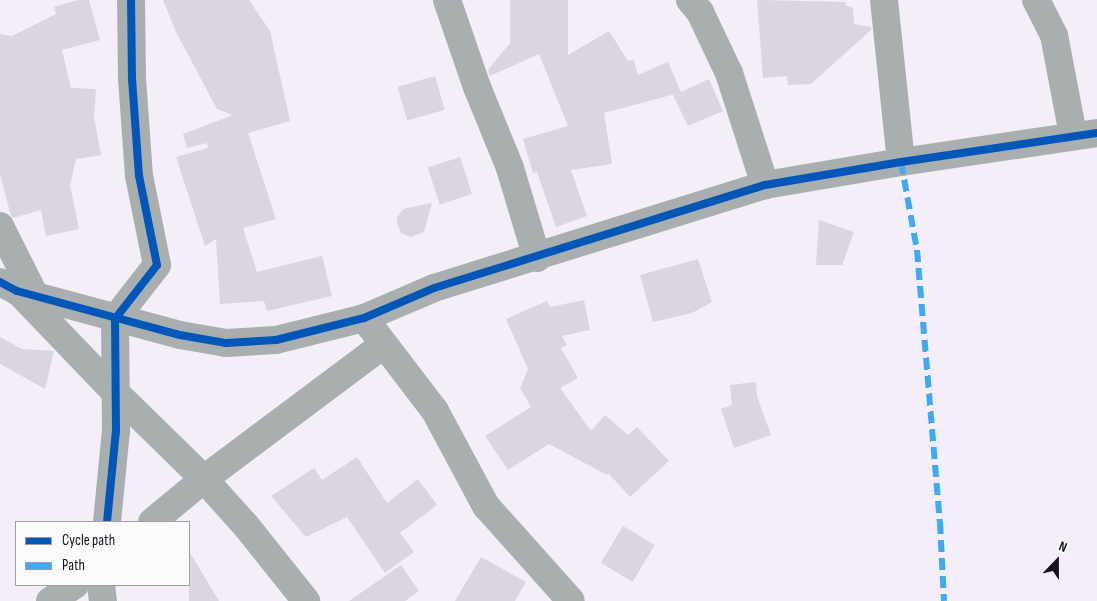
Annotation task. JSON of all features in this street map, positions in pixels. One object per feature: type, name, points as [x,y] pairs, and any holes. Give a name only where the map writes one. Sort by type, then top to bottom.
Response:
[{"type":"street","points":[[107,521],[114,463],[116,393],[115,318],[157,265],[139,176],[132,79],[131,0]]},
{"type":"street","points":[[447,0],[510,168],[537,258]]},
{"type":"street","points":[[690,0],[700,12],[729,73],[765,185]]},
{"type":"street","points":[[884,0],[901,162]]},
{"type":"street","points":[[17,290],[180,335],[226,343],[276,340],[364,318],[434,288],[537,258],[656,218],[765,185],[1085,134],[1054,35],[1036,0]]},
{"type":"street","points":[[0,226],[17,290],[116,393],[204,478],[247,527],[306,601]]},
{"type":"street","points":[[364,318],[435,411],[486,506],[571,601]]},
{"type":"street","points":[[153,521],[204,478],[383,345]]},
{"type":"street","points":[[50,601],[74,586]]},
{"type":"street","points":[[101,586],[103,601]]},
{"type":"building","points":[[78,0],[89,0],[100,40],[62,50],[71,88],[96,89],[94,116],[101,155],[76,159],[70,185],[79,229],[46,236],[41,210],[13,218],[11,216],[0,174],[0,34],[12,36],[56,14],[54,7]]},
{"type":"building","points":[[163,0],[249,0],[270,31],[290,121],[248,133],[276,219],[243,228],[257,272],[322,256],[332,296],[267,311],[264,301],[220,304],[216,239],[205,246],[176,157],[208,148],[207,143],[187,148],[183,134],[233,115],[217,109],[176,32]]},
{"type":"building","points":[[510,0],[568,0],[568,55],[609,31],[628,61],[634,60],[638,75],[668,62],[681,92],[709,79],[723,111],[688,126],[673,95],[679,93],[604,113],[612,164],[571,170],[587,216],[556,227],[537,172],[533,173],[523,139],[568,126],[539,54],[490,76],[488,70],[510,43]]},
{"type":"building","points":[[757,0],[846,2],[845,5],[853,8],[854,24],[871,27],[871,30],[811,84],[788,85],[787,76],[763,78]]},
{"type":"building","points":[[435,76],[445,110],[407,120],[398,87]]},
{"type":"building","points":[[460,157],[472,194],[440,205],[428,168]]},
{"type":"building","points":[[432,203],[424,232],[411,237],[401,233],[397,224],[397,218],[403,209]]},
{"type":"building","points":[[819,220],[854,232],[842,265],[816,265]]},
{"type":"building","points":[[698,259],[712,302],[692,313],[653,322],[640,275]]},
{"type":"building","points":[[584,300],[590,330],[562,336],[567,345],[561,348],[578,378],[560,388],[591,431],[605,415],[628,435],[637,427],[669,461],[630,497],[608,473],[607,475],[549,444],[508,470],[485,436],[531,407],[520,388],[528,369],[506,319],[547,301],[550,307]]},
{"type":"building","points":[[0,337],[22,349],[54,351],[45,389],[0,364]]},
{"type":"building","points":[[756,382],[757,396],[771,435],[734,448],[721,409],[732,405],[730,385]]},
{"type":"building","points":[[357,457],[387,503],[418,479],[437,505],[400,533],[414,552],[385,573],[347,517],[306,537],[271,496],[314,468],[322,480]]},
{"type":"building","points":[[623,526],[655,545],[633,582],[601,563]]},
{"type":"building","points":[[190,553],[219,601],[189,601],[190,586]]},
{"type":"building","points":[[481,557],[526,582],[515,601],[455,601]]},
{"type":"building","points":[[401,565],[419,591],[405,601],[349,601]]},
{"type":"marked path","points":[[901,162],[917,250],[940,522],[944,601]]},
{"type":"cycle path","points":[[107,521],[116,431],[115,319],[157,265],[139,176],[132,79],[131,0]]},
{"type":"cycle path","points":[[0,282],[17,291],[180,335],[226,343],[276,340],[364,318],[434,288],[765,185],[901,162],[1097,133]]}]
